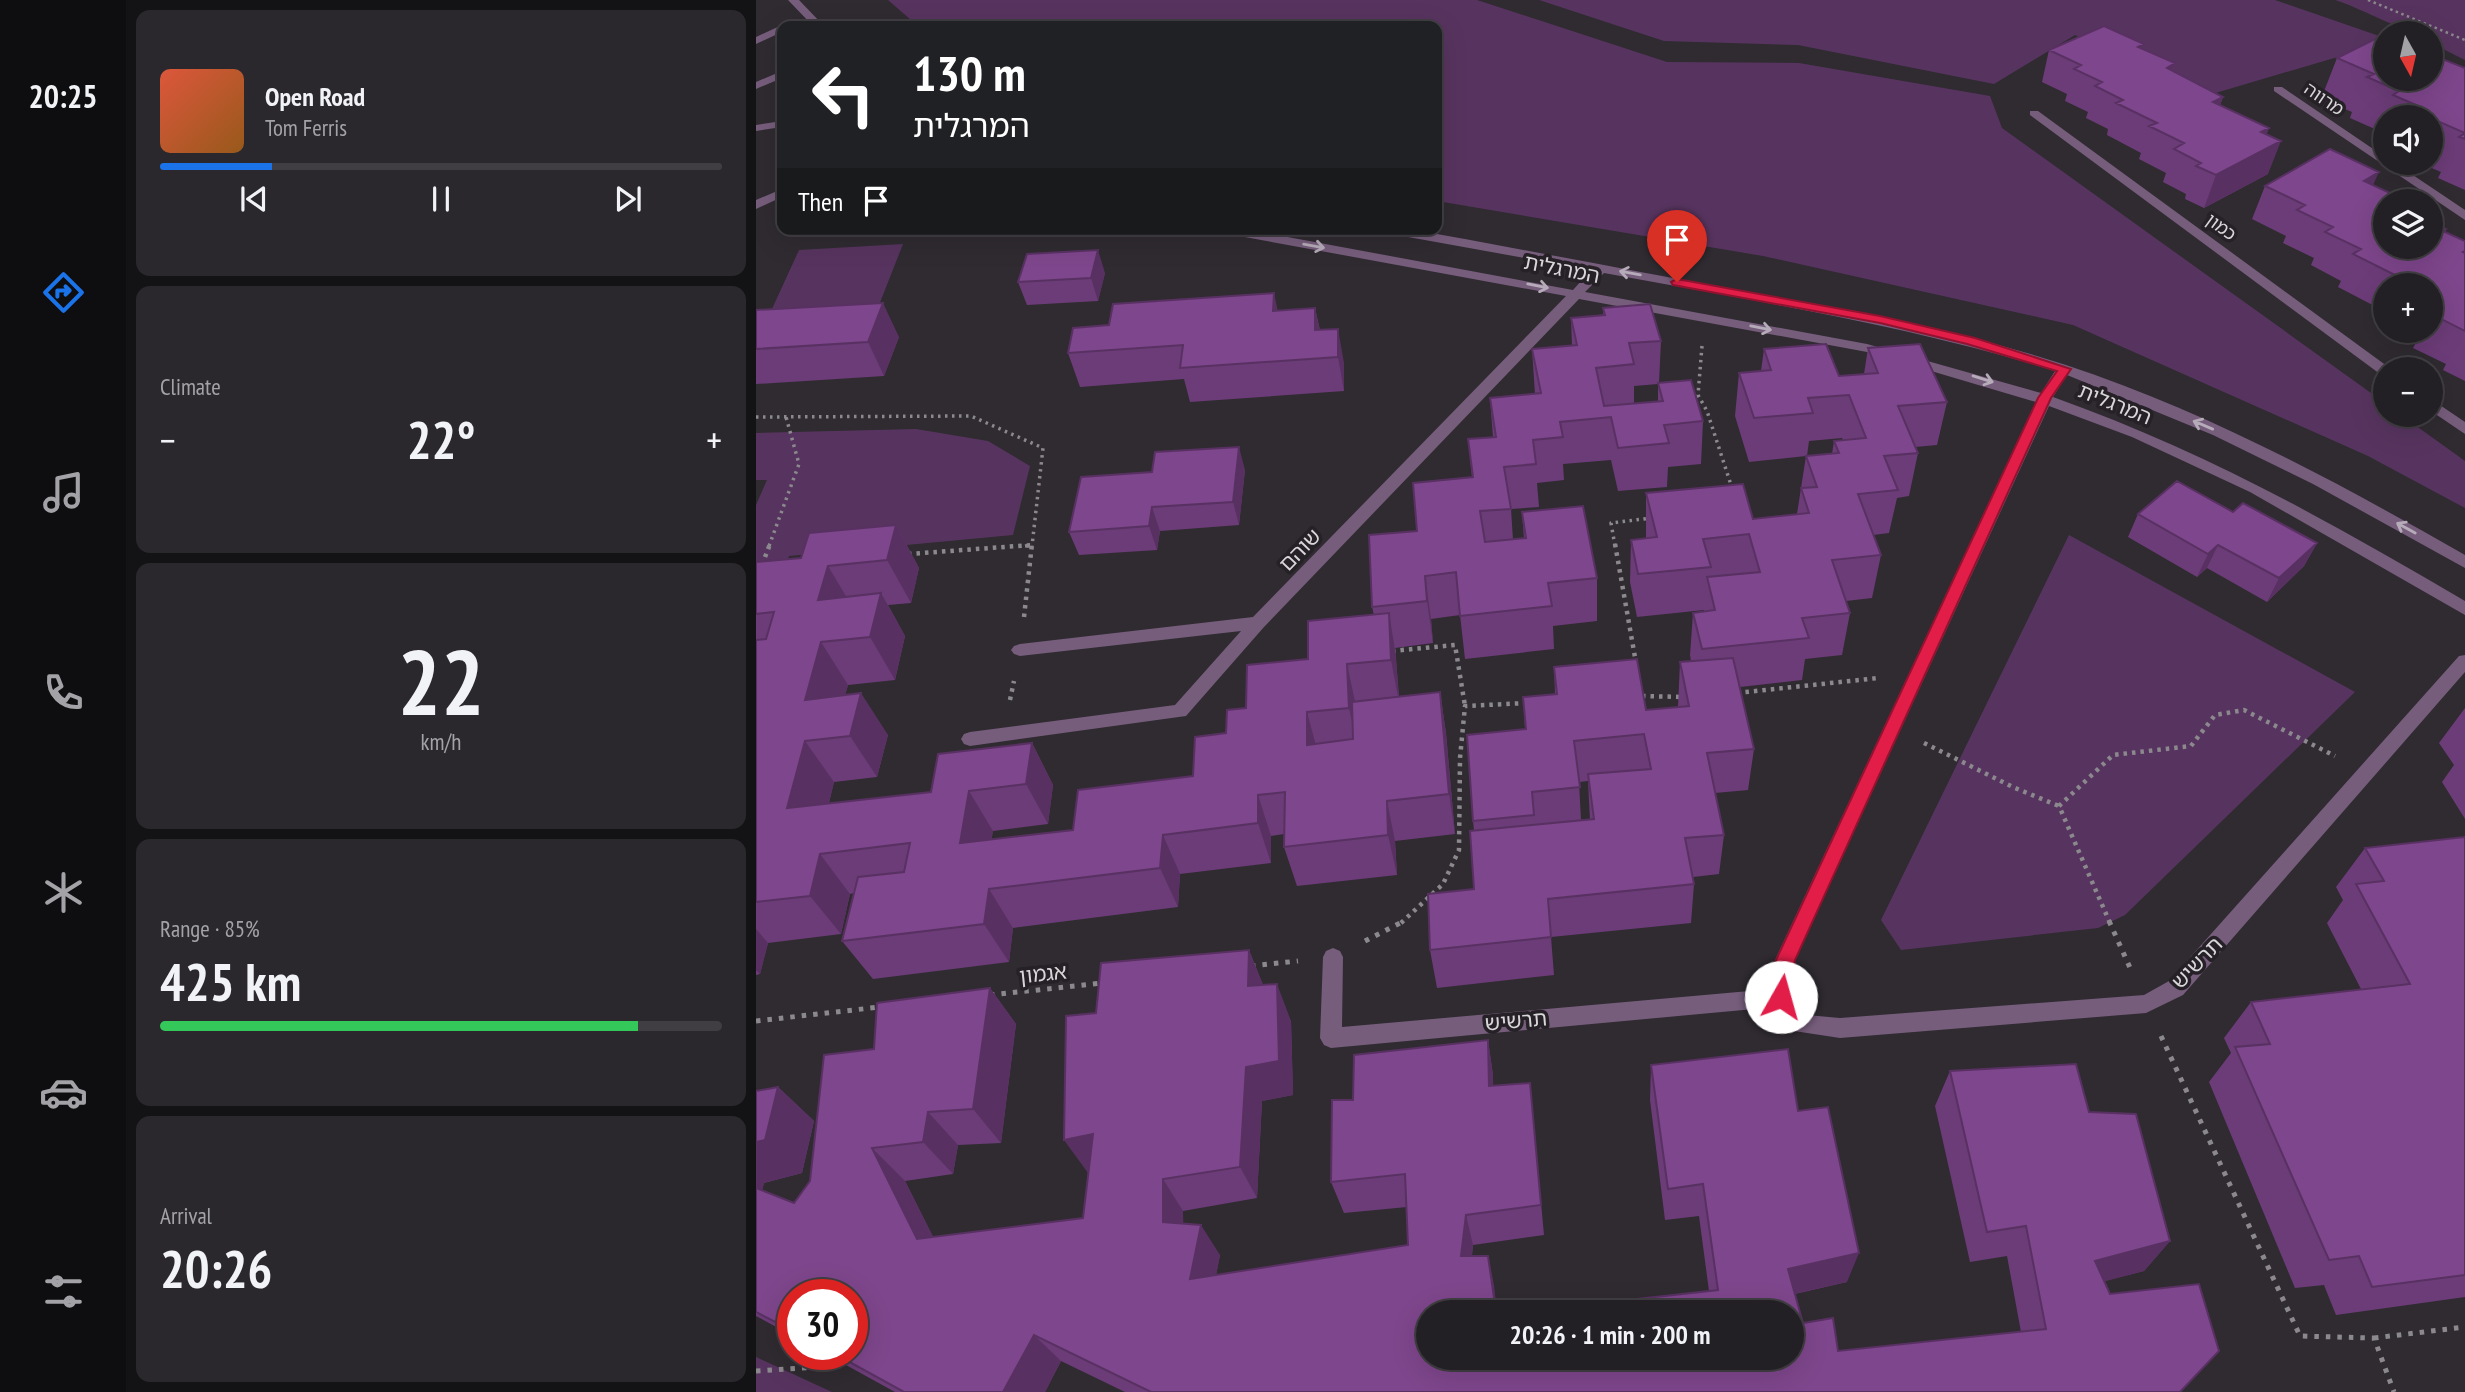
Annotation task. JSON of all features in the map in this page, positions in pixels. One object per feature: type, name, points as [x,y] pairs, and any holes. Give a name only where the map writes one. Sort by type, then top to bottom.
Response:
[{"type":"street","points":[[793,0],[813,21]]},
{"type":"street","points":[[796,21],[808,15]]},
{"type":"street","points":[[756,41],[777,30]]},
{"type":"street","points":[[756,86],[777,76]]},
{"type":"street","name":"מרווה","points":[[2278,89],[2373,153]]},
{"type":"street","name":"כמון","points":[[2034,113],[2373,362]]},
{"type":"street","points":[[756,126],[777,124]]},
{"type":"street","name":"מרווה","points":[[2405,175],[2465,216]]},
{"type":"street","points":[[756,198],[777,194]]},
{"type":"street","points":[[756,205],[777,195]]},
{"type":"street","name":"המרגלית","points":[[1256,235],[1867,348],[1954,370],[2045,398],[2223,472],[2300,512],[2465,609]]},
{"type":"street","name":"המרגלית","points":[[1419,235],[1880,319],[1970,341],[2064,369],[2146,400],[2249,445],[2330,486],[2465,562]]},
{"type":"street","name":"שוהם","points":[[970,739],[1180,711],[1258,623],[1601,268]]},
{"type":"street","points":[[1781,997],[1786,960],[2045,398],[2064,369]]},
{"type":"street","points":[[2443,413],[2465,429]]},
{"type":"street","points":[[1020,650],[1258,623]]},
{"type":"street","name":"תרשיש","points":[[1333,957],[1331,1038],[1781,997],[1801,1024],[1840,1028],[2146,1004],[2176,988],[2465,661]]},
{"type":"path","points":[[2368,0],[2465,40]]},
{"type":"path","points":[[1705,318],[1698,395],[1707,411],[1735,497]]},
{"type":"path","points":[[756,417],[971,416],[1043,449],[1020,650],[1003,735]]},
{"type":"path","points":[[759,573],[799,464],[786,417]]},
{"type":"path","points":[[1637,669],[1611,523],[1662,517]]},
{"type":"path","points":[[897,555],[1032,545]]},
{"type":"path","points":[[762,565],[775,564]]},
{"type":"path","points":[[1237,968],[1333,957],[1408,919],[1443,884],[1460,850],[1460,758],[1465,706],[1455,645],[1390,652]]},
{"type":"path","points":[[1728,694],[1917,674]]},
{"type":"path","points":[[1640,682],[1642,696]]},
{"type":"path","points":[[1629,696],[1689,697]]},
{"type":"path","points":[[1465,706],[1533,702]]},
{"type":"path","points":[[1893,727],[2015,788],[2059,806]]},
{"type":"path","name":"אגמון","points":[[976,997],[1113,982]]},
{"type":"path","points":[[756,1021],[893,1006]]},
{"type":"path","points":[[2374,1339],[2465,1327]]},
{"type":"path","points":[[756,1371],[777,1370]]},
{"type":"shaded area","points":[[888,0],[1477,0],[1667,62],[1799,63],[1990,96],[2002,128],[2373,394],[2373,427],[2418,427],[2465,461],[2465,508],[2368,456],[2073,325],[1763,256],[1442,202],[1442,21],[910,21]]},
{"type":"shaded area","points":[[1539,0],[2275,0],[2373,34],[2373,47],[2202,97],[2075,35],[1994,84],[1798,45],[1664,41]]},
{"type":"shaded area","points":[[2335,0],[2465,0],[2465,60],[2443,49],[2443,21],[2386,21]]},
{"type":"shaded area","points":[[903,244],[870,328],[760,335],[799,250]]},
{"type":"shaded area","points":[[916,429],[988,441],[1030,466],[1013,535],[789,556],[756,655],[756,505],[767,480],[756,480],[756,433]]},
{"type":"shaded area","points":[[2069,535],[2355,692],[2125,915],[2098,928],[1901,950],[1881,920]]},
{"type":"shaded area","points":[[756,1357],[777,1367],[777,1370],[784,1370],[832,1392],[756,1392]]},
{"type":"building","points":[[2104,26],[2144,44],[2138,47],[2175,63],[2167,68],[2223,97],[2213,102],[2269,128],[2261,132],[2281,141],[2216,175],[2196,166],[2201,163],[2174,149],[2184,143],[2149,126],[2157,123],[2116,103],[2123,100],[2095,86],[2102,82],[2074,69],[2081,65],[2049,50]]},
{"type":"building","points":[[2373,40],[2373,74],[2337,58]]},
{"type":"building","points":[[2443,59],[2465,68],[2465,133],[2443,123],[2443,105],[2416,105],[2393,95],[2399,91],[2443,91]]},
{"type":"building","points":[[2330,149],[2373,169],[2374,175],[2364,181],[2381,189],[2373,189],[2373,259],[2443,259],[2443,231],[2465,241],[2465,331],[2443,320],[2443,273],[2391,273],[2353,254],[2361,249],[2325,232],[2333,227],[2297,210],[2305,205],[2265,186]]},
{"type":"building","points":[[1098,250],[1091,278],[1018,282],[1027,254]]},
{"type":"building","points":[[1274,293],[1273,311],[1315,308],[1315,330],[1338,329],[1338,357],[1180,368],[1183,345],[1068,353],[1073,328],[1109,325],[1113,304]]},
{"type":"building","points":[[883,303],[868,342],[756,349],[756,310]]},
{"type":"building","points":[[1650,304],[1661,341],[1629,343],[1634,364],[1596,368],[1604,406],[1663,401],[1658,383],[1691,380],[1703,421],[1664,425],[1669,443],[1618,448],[1611,417],[1560,422],[1563,437],[1533,440],[1536,464],[1504,467],[1511,509],[1480,511],[1485,542],[1526,538],[1522,512],[1583,506],[1597,578],[1548,583],[1552,606],[1460,616],[1456,572],[1425,576],[1427,601],[1372,607],[1369,535],[1417,531],[1413,483],[1473,477],[1468,439],[1496,437],[1490,398],[1541,393],[1532,349],[1577,345],[1571,318],[1605,315],[1603,308]]},
{"type":"building","points":[[1826,344],[1839,376],[1878,373],[1868,348],[1920,344],[1947,402],[1898,406],[1918,453],[1884,456],[1898,490],[1858,494],[1881,555],[1832,560],[1850,613],[1802,618],[1809,638],[1702,649],[1693,613],[1715,610],[1707,577],[1760,572],[1749,534],[1703,539],[1711,567],[1638,574],[1631,540],[1657,537],[1646,493],[1743,484],[1753,519],[1809,513],[1801,488],[1817,487],[1806,456],[1839,453],[1834,441],[1866,438],[1849,395],[1808,398],[1813,413],[1754,418],[1739,373],[1771,370],[1764,349]]},
{"type":"building","points":[[1239,447],[1233,502],[1152,507],[1149,526],[1069,532],[1081,477],[1152,472],[1155,452]]},
{"type":"building","points":[[2177,481],[2233,512],[2243,503],[2317,543],[2279,578],[2218,545],[2208,554],[2138,514]]},
{"type":"building","points":[[896,525],[887,560],[828,566],[818,600],[881,593],[870,637],[821,642],[805,700],[861,693],[850,736],[805,741],[787,808],[931,792],[938,754],[1032,743],[1026,784],[969,791],[960,843],[1073,830],[1078,790],[1193,776],[1195,737],[1226,733],[1227,710],[1246,708],[1247,665],[1308,659],[1308,621],[1389,613],[1391,660],[1347,664],[1349,708],[1307,712],[1307,745],[1353,739],[1352,702],[1440,692],[1449,794],[1387,801],[1388,835],[1284,847],[1285,792],[1258,795],[1258,823],[1163,835],[1160,868],[989,889],[984,924],[842,941],[858,877],[904,872],[910,843],[820,854],[810,896],[756,902],[756,640],[766,639],[774,612],[756,614],[756,562],[801,558],[809,533]]},
{"type":"building","points":[[1733,658],[1754,749],[1707,753],[1724,835],[1685,838],[1694,884],[1548,899],[1551,937],[1430,950],[1428,894],[1474,889],[1470,831],[1594,819],[1588,774],[1651,769],[1644,734],[1574,741],[1580,787],[1532,792],[1534,815],[1473,821],[1467,735],[1526,729],[1523,697],[1557,694],[1554,667],[1637,659],[1646,710],[1689,706],[1680,662]]},
{"type":"building","points":[[2465,837],[2465,1275],[2372,1287],[2359,1256],[2329,1260],[2235,1047],[2270,1044],[2251,1002],[2410,984],[2356,884],[2384,881],[2365,848]]},
{"type":"building","points":[[1249,950],[1248,986],[1277,984],[1279,1061],[1246,1067],[1240,1167],[1163,1179],[1163,1222],[1201,1225],[1190,1279],[1408,1245],[1405,1174],[1331,1182],[1332,1100],[1353,1100],[1354,1055],[1488,1040],[1489,1086],[1530,1083],[1541,1205],[1466,1215],[1461,1256],[1488,1256],[1494,1300],[1416,1300],[1416,1370],[1804,1370],[1804,1323],[1833,1318],[1838,1351],[2046,1329],[2026,1226],[1987,1232],[1950,1071],[2076,1064],[2089,1112],[2136,1114],[2170,1241],[2095,1261],[2110,1294],[2199,1284],[2219,1351],[2180,1392],[1151,1392],[1034,1335],[1003,1392],[904,1392],[864,1370],[868,1370],[868,1279],[777,1279],[777,1323],[756,1312],[756,1188],[794,1203],[810,1181],[824,1055],[874,1049],[877,1003],[990,988],[973,1109],[928,1112],[923,1142],[872,1148],[917,1239],[1083,1218],[1093,1134],[1064,1140],[1066,1016],[1096,1013],[1101,963]]},
{"type":"building","points":[[1788,1049],[1798,1111],[1828,1107],[1859,1253],[1788,1269],[1797,1300],[1628,1300],[1718,1290],[1703,1184],[1668,1189],[1651,1065]]},
{"type":"building","points":[[778,1087],[765,1140],[756,1142],[756,1091]]},
{"type":"route","points":[[1677,282],[1880,319],[1970,341],[2064,369],[2045,398],[1786,960],[1781,997]]}]
